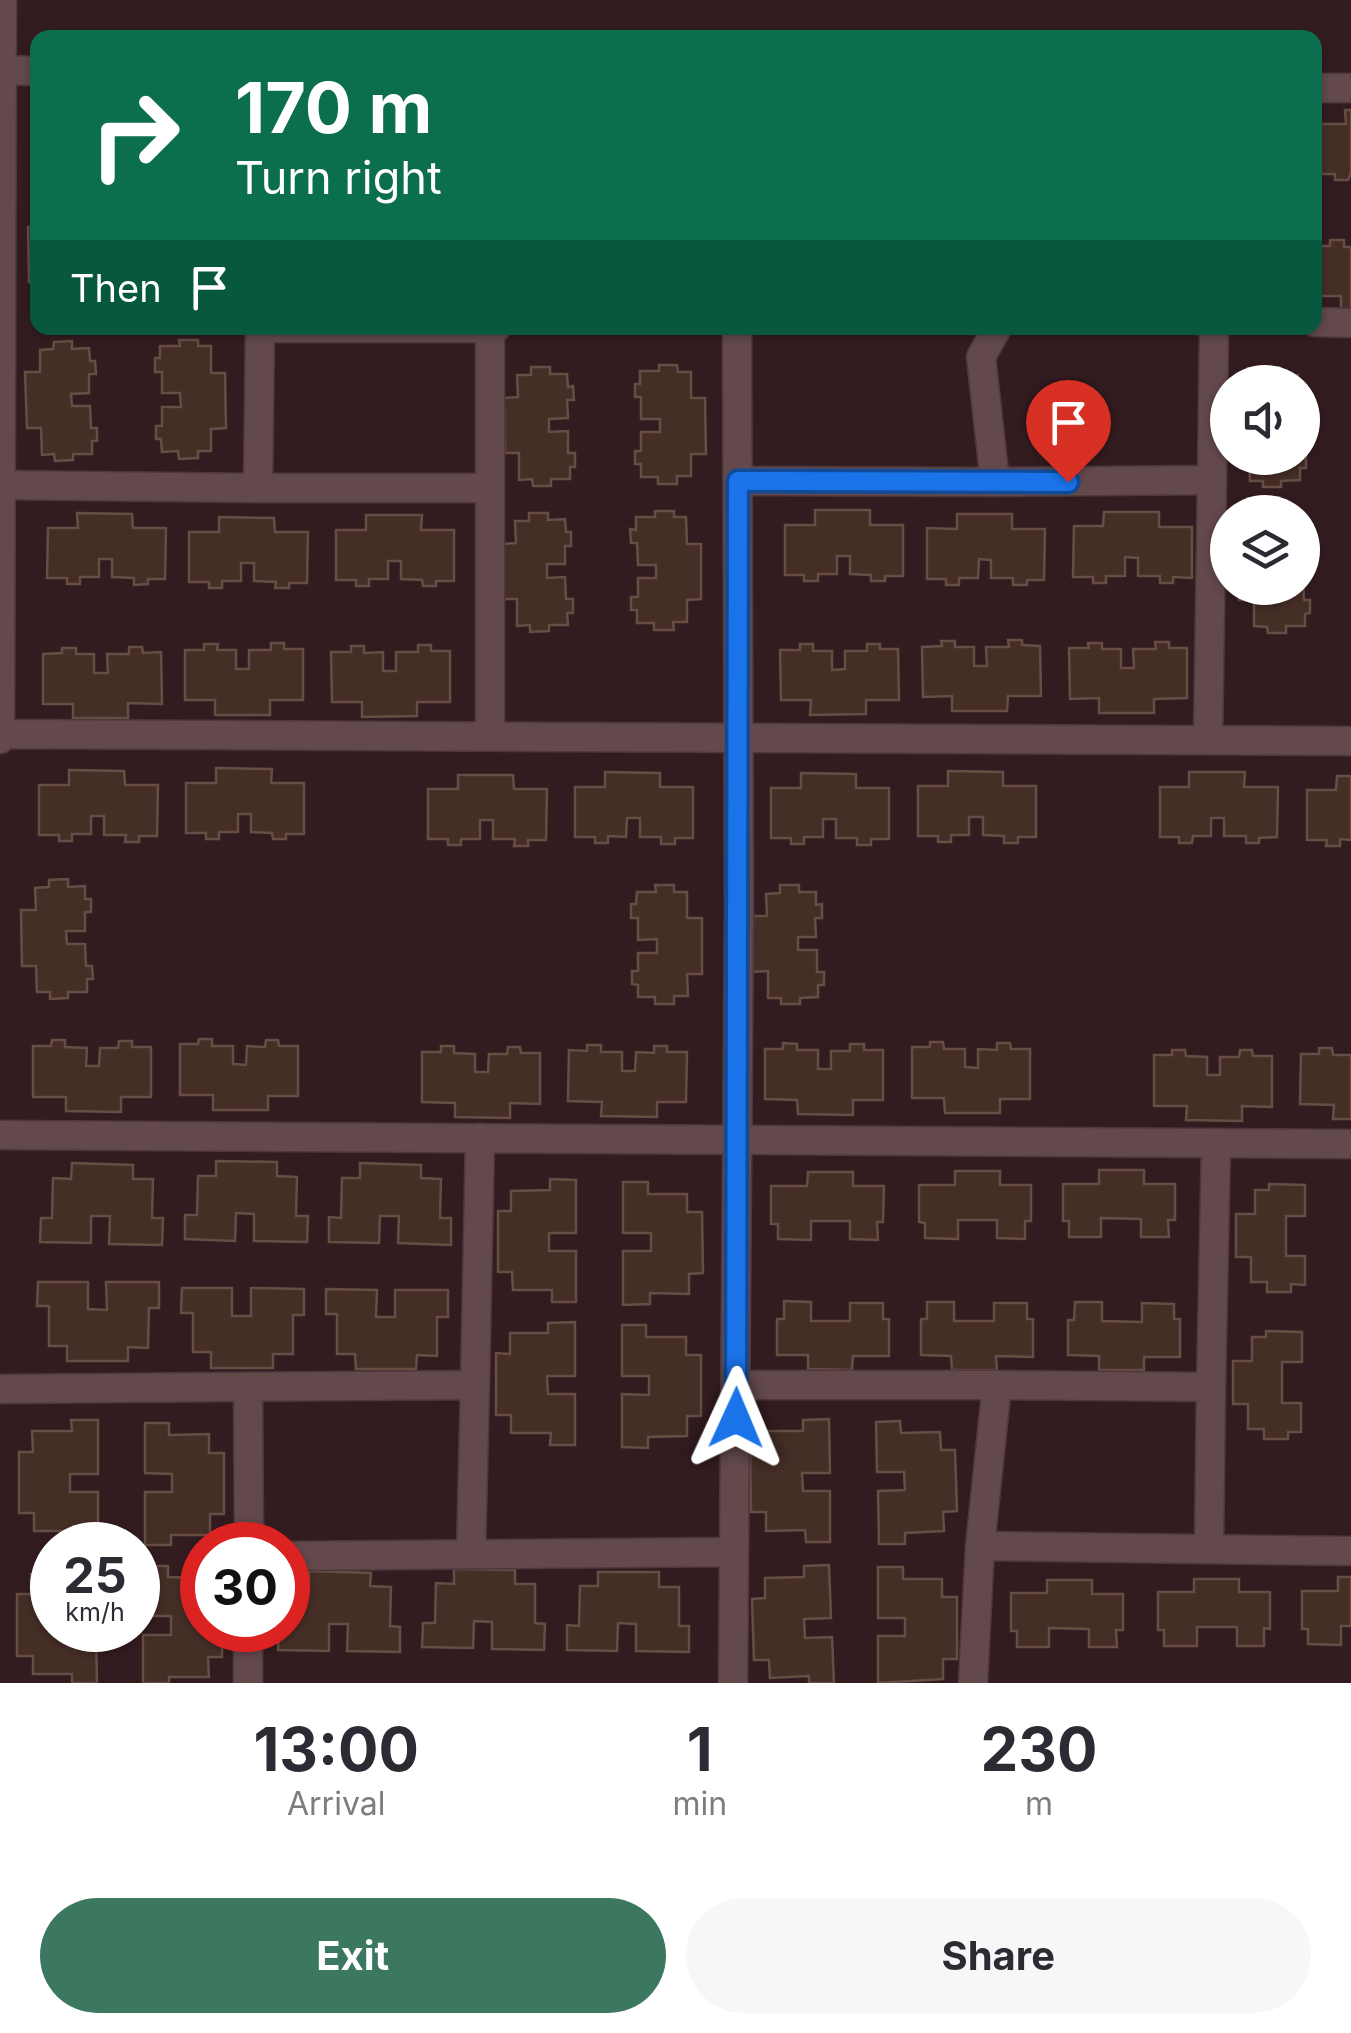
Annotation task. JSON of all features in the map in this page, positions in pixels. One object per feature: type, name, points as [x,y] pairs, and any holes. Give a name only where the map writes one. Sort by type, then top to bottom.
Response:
[{"type":"street","points":[[2,0],[0,736],[1351,741]]},
{"type":"street","points":[[3,70],[30,71]]},
{"type":"street","points":[[1322,88],[1351,88]]},
{"type":"street","points":[[1322,322],[1351,323]]},
{"type":"street","points":[[258,488],[260,335]]},
{"type":"street","points":[[490,736],[493,335]]},
{"type":"street","points":[[733,1683],[740,738],[737,335]]},
{"type":"street","points":[[993,335],[982,357],[995,482]]},
{"type":"street","points":[[1208,740],[1214,335]]},
{"type":"street","points":[[738,481],[1212,480]]},
{"type":"street","points":[[2,485],[490,488]]},
{"type":"street","points":[[0,1135],[1351,1144]]},
{"type":"street","points":[[472,1554],[480,1138]]},
{"type":"street","points":[[1209,1548],[1216,1143]]},
{"type":"street","points":[[738,1384],[1210,1387]]},
{"type":"street","points":[[0,1389],[475,1385]]},
{"type":"street","points":[[973,1683],[980,1546],[997,1385]]},
{"type":"street","points":[[248,1387],[249,1522]]},
{"type":"street","points":[[980,1546],[1351,1551]]},
{"type":"street","points":[[310,1556],[733,1552]]},
{"type":"street","points":[[248,1652],[248,1683]]},
{"type":"building","points":[[1345,110],[1351,110],[1351,173],[1348,180],[1335,180],[1335,174],[1322,174],[1322,124],[1346,124]]},
{"type":"building","points":[[28,227],[30,227],[30,282]]},
{"type":"building","points":[[1330,240],[1344,240],[1344,247],[1351,247],[1351,311],[1341,311],[1341,296],[1322,296],[1322,246],[1330,246]]},
{"type":"building","points":[[179,340],[198,340],[198,346],[211,346],[211,373],[225,373],[226,428],[211,429],[211,451],[198,451],[198,458],[179,459],[178,451],[162,452],[161,439],[156,439],[156,426],[162,426],[162,407],[181,407],[180,393],[162,393],[162,372],[155,372],[155,358],[160,358],[160,346],[180,346]]},
{"type":"building","points":[[72,341],[72,349],[89,348],[90,361],[95,361],[96,374],[89,374],[89,393],[71,394],[72,406],[90,406],[91,428],[97,428],[97,441],[92,441],[92,454],[73,454],[73,460],[55,461],[54,454],[42,455],[41,428],[27,428],[25,372],[40,372],[40,350],[53,349],[54,342]]},
{"type":"building","points":[[659,365],[677,365],[678,372],[691,372],[691,398],[705,398],[706,454],[691,454],[691,476],[677,476],[677,484],[658,484],[658,477],[641,477],[641,464],[635,464],[635,451],[641,451],[641,432],[660,432],[660,419],[641,419],[641,397],[635,397],[635,384],[640,384],[640,371],[659,371]]},
{"type":"building","points":[[531,367],[550,367],[550,374],[567,374],[568,387],[573,386],[574,400],[567,400],[568,418],[549,419],[549,432],[568,431],[568,453],[575,453],[575,467],[570,467],[570,479],[551,479],[551,486],[533,486],[532,479],[519,480],[519,453],[505,453],[504,398],[518,397],[517,375],[531,375]]},
{"type":"building","points":[[1250,475],[1300,475],[1300,480],[1281,481],[1281,487],[1263,487],[1263,481],[1250,481]]},
{"type":"building","points":[[815,510],[870,510],[870,525],[903,525],[903,576],[871,581],[871,575],[850,574],[850,556],[837,556],[837,574],[818,574],[818,581],[804,581],[804,575],[785,575],[785,525],[815,525]]},
{"type":"building","points":[[655,511],[674,511],[674,517],[686,517],[687,544],[701,544],[701,599],[687,600],[687,622],[673,622],[674,630],[654,630],[654,623],[637,623],[637,610],[631,610],[631,597],[638,597],[638,578],[656,578],[656,565],[638,565],[637,543],[631,543],[630,529],[636,530],[636,517],[655,517]]},
{"type":"building","points":[[1104,512],[1159,512],[1159,527],[1192,527],[1192,578],[1173,577],[1173,583],[1160,583],[1160,576],[1138,576],[1138,558],[1125,557],[1125,576],[1106,576],[1106,583],[1093,583],[1093,577],[1073,577],[1074,526],[1103,526]]},
{"type":"building","points":[[77,513],[132,514],[133,528],[166,528],[165,579],[148,579],[148,584],[134,585],[134,578],[112,577],[112,559],[99,559],[99,577],[80,577],[80,584],[67,584],[67,578],[47,578],[48,528],[78,528]]},
{"type":"building","points":[[529,513],[548,513],[548,520],[565,519],[566,532],[571,532],[571,546],[565,546],[565,564],[547,564],[547,578],[565,577],[566,599],[573,599],[573,613],[567,613],[568,625],[549,625],[549,631],[530,632],[530,625],[517,626],[517,599],[502,599],[501,544],[516,543],[515,521],[529,521]]},
{"type":"building","points":[[957,514],[1012,514],[1012,529],[1045,529],[1044,580],[1013,585],[1013,578],[991,578],[991,560],[979,559],[978,578],[959,578],[959,585],[946,585],[946,579],[927,579],[927,528],[957,529]]},
{"type":"building","points":[[366,515],[422,515],[421,530],[454,530],[454,581],[423,586],[422,580],[401,579],[401,561],[388,561],[388,579],[369,579],[369,586],[356,586],[356,580],[336,580],[336,530],[366,530]]},
{"type":"building","points":[[219,517],[274,518],[275,532],[308,532],[307,583],[275,588],[276,582],[254,581],[254,563],[241,563],[241,581],[222,581],[222,588],[209,588],[209,582],[189,582],[189,532],[219,532]]},
{"type":"building","points":[[1254,605],[1310,605],[1305,626],[1286,626],[1286,633],[1268,633],[1267,627],[1254,626]]},
{"type":"building","points":[[1008,640],[1040,646],[1041,696],[1008,696],[1007,711],[952,711],[952,696],[923,697],[922,647],[955,641],[955,647],[974,647],[974,666],[987,666],[986,647],[1009,647]]},
{"type":"building","points":[[1155,642],[1169,642],[1169,648],[1187,648],[1187,698],[1154,699],[1154,713],[1099,713],[1099,698],[1070,699],[1069,648],[1102,643],[1102,649],[1121,649],[1121,668],[1134,668],[1133,649],[1156,649]]},
{"type":"building","points":[[271,643],[284,643],[284,649],[303,649],[303,700],[270,700],[270,715],[215,715],[215,700],[185,700],[185,650],[204,650],[204,644],[218,644],[217,650],[236,650],[236,669],[249,669],[249,650],[271,650]]},
{"type":"building","points":[[800,644],[813,644],[813,651],[832,651],[832,670],[845,669],[845,651],[867,651],[867,644],[898,649],[899,700],[866,700],[866,714],[810,715],[811,700],[781,700],[780,650],[800,650]]},
{"type":"building","points":[[418,645],[431,645],[431,651],[450,651],[450,702],[417,702],[417,716],[362,717],[362,702],[332,702],[331,652],[351,652],[351,646],[364,646],[364,653],[383,652],[383,671],[396,671],[396,652],[418,652]]},
{"type":"building","points":[[129,647],[142,647],[143,653],[161,652],[162,704],[128,703],[128,718],[73,718],[73,704],[43,704],[43,654],[76,648],[76,654],[94,654],[94,673],[108,673],[107,654],[129,654]]},
{"type":"building","points":[[216,768],[272,769],[271,783],[304,783],[304,834],[273,839],[272,833],[251,832],[251,814],[238,814],[238,832],[219,832],[219,839],[206,839],[206,833],[186,833],[186,783],[216,783]]},
{"type":"building","points":[[69,770],[124,771],[125,785],[158,785],[157,836],[139,836],[139,842],[125,842],[126,835],[104,835],[104,816],[91,816],[91,834],[72,834],[72,841],[59,841],[59,835],[39,835],[39,785],[69,785]]},
{"type":"building","points":[[948,771],[1003,772],[1003,786],[1036,786],[1036,837],[1018,837],[1018,843],[1004,843],[1004,836],[983,835],[983,817],[969,817],[969,835],[951,835],[951,842],[938,842],[938,836],[918,836],[918,786],[948,786]]},
{"type":"building","points":[[605,772],[660,773],[660,787],[693,787],[693,838],[675,838],[675,844],[661,844],[661,837],[640,837],[640,818],[627,818],[626,837],[608,836],[608,843],[595,843],[595,837],[575,837],[575,787],[605,787]]},
{"type":"building","points":[[1189,772],[1245,772],[1244,787],[1278,787],[1277,837],[1246,843],[1246,836],[1224,836],[1224,818],[1211,818],[1211,836],[1193,836],[1192,843],[1179,843],[1179,837],[1160,837],[1160,787],[1189,787]]},
{"type":"building","points":[[801,773],[856,774],[856,788],[889,788],[889,839],[871,839],[871,845],[857,845],[857,838],[836,838],[836,819],[823,819],[823,837],[804,837],[804,844],[791,844],[791,838],[771,838],[771,788],[801,788]]},
{"type":"building","points":[[458,775],[513,775],[514,789],[547,789],[546,840],[528,840],[528,846],[514,846],[515,839],[493,839],[493,820],[480,820],[480,839],[461,839],[461,845],[448,845],[448,839],[428,839],[428,789],[458,789]]},
{"type":"building","points":[[1337,776],[1351,776],[1351,840],[1340,839],[1340,846],[1326,846],[1327,840],[1307,840],[1307,790],[1336,790]]},
{"type":"building","points":[[68,879],[68,887],[85,886],[85,899],[91,899],[91,912],[85,912],[85,931],[66,931],[67,944],[85,944],[86,966],[92,966],[93,979],[87,979],[87,992],[68,992],[68,998],[50,999],[50,992],[37,992],[36,966],[22,966],[21,910],[36,910],[35,888],[49,887],[49,880]]},
{"type":"building","points":[[655,885],[674,885],[674,892],[687,892],[687,918],[702,918],[702,974],[687,974],[688,996],[674,996],[674,1004],[655,1004],[655,997],[638,997],[638,985],[632,984],[632,971],[638,971],[638,953],[657,953],[657,939],[638,940],[638,918],[631,918],[631,904],[636,904],[637,892],[656,892]]},
{"type":"building","points":[[780,885],[799,885],[799,892],[816,892],[816,905],[822,904],[822,918],[815,918],[816,937],[798,937],[798,950],[817,950],[817,972],[824,972],[824,985],[818,985],[818,997],[800,998],[800,1004],[781,1004],[781,998],[768,998],[768,971],[753,972],[752,916],[767,916],[766,894],[780,893]]},
{"type":"building","points":[[199,1039],[212,1039],[212,1046],[233,1046],[233,1064],[246,1065],[247,1046],[265,1047],[266,1040],[278,1040],[279,1046],[298,1046],[298,1096],[268,1096],[268,1110],[213,1110],[213,1095],[180,1095],[180,1044],[198,1044]]},
{"type":"building","points":[[52,1040],[65,1040],[65,1047],[87,1048],[86,1066],[99,1066],[100,1048],[118,1048],[119,1041],[132,1041],[132,1047],[151,1047],[151,1097],[121,1097],[121,1112],[66,1111],[66,1097],[33,1097],[33,1046],[51,1046]]},
{"type":"building","points":[[930,1042],[943,1042],[944,1049],[965,1049],[965,1067],[978,1068],[978,1049],[997,1050],[997,1043],[1010,1043],[1011,1049],[1030,1049],[1030,1099],[1000,1099],[1000,1113],[945,1113],[944,1098],[912,1098],[912,1047],[930,1047]]},
{"type":"building","points":[[783,1043],[797,1044],[797,1050],[818,1050],[818,1069],[831,1069],[831,1051],[850,1051],[850,1044],[864,1044],[864,1050],[883,1050],[883,1100],[853,1100],[853,1115],[798,1114],[797,1100],[765,1099],[765,1049],[783,1049]]},
{"type":"building","points":[[587,1045],[601,1045],[601,1052],[622,1052],[622,1071],[635,1071],[636,1052],[654,1053],[654,1046],[667,1046],[667,1052],[687,1052],[686,1102],[657,1102],[657,1117],[601,1116],[602,1102],[568,1101],[569,1050],[587,1051]]},
{"type":"building","points":[[441,1046],[454,1046],[454,1053],[475,1054],[475,1072],[488,1072],[489,1054],[507,1054],[508,1047],[520,1047],[521,1053],[540,1053],[540,1104],[510,1103],[510,1118],[455,1117],[455,1103],[422,1102],[422,1052],[441,1052]]},
{"type":"building","points":[[1319,1048],[1332,1048],[1333,1055],[1351,1055],[1351,1119],[1333,1119],[1334,1105],[1300,1104],[1301,1054],[1319,1054]]},
{"type":"building","points":[[1172,1050],[1185,1050],[1186,1056],[1207,1057],[1207,1075],[1220,1075],[1220,1057],[1239,1057],[1240,1050],[1252,1050],[1253,1056],[1272,1056],[1272,1107],[1242,1106],[1242,1121],[1186,1120],[1187,1106],[1154,1106],[1154,1055],[1172,1055]]},
{"type":"building","points":[[216,1161],[277,1162],[277,1176],[297,1177],[296,1216],[308,1216],[307,1242],[254,1241],[254,1214],[236,1213],[235,1241],[185,1239],[185,1215],[197,1215],[198,1176],[216,1176]]},
{"type":"building","points":[[72,1163],[133,1165],[133,1179],[153,1179],[152,1218],[163,1218],[162,1245],[109,1244],[110,1216],[91,1216],[91,1243],[40,1242],[41,1218],[52,1218],[53,1178],[71,1179]]},
{"type":"building","points":[[360,1163],[421,1165],[421,1178],[441,1179],[440,1218],[451,1218],[451,1245],[398,1243],[399,1216],[380,1216],[379,1243],[329,1242],[329,1217],[341,1218],[342,1178],[360,1178]]},
{"type":"building","points":[[1099,1170],[1144,1170],[1144,1184],[1175,1184],[1175,1220],[1168,1220],[1169,1237],[1141,1237],[1141,1219],[1101,1218],[1101,1237],[1069,1237],[1069,1221],[1063,1221],[1063,1184],[1099,1184]]},
{"type":"building","points":[[955,1171],[1000,1171],[1000,1185],[1031,1185],[1031,1221],[1025,1221],[1025,1239],[997,1238],[997,1220],[958,1220],[958,1239],[925,1238],[925,1223],[919,1222],[919,1185],[955,1185]]},
{"type":"building","points":[[808,1172],[853,1172],[853,1186],[884,1186],[878,1240],[850,1239],[850,1221],[811,1221],[811,1240],[778,1239],[778,1224],[771,1224],[771,1186],[807,1186]]},
{"type":"building","points":[[550,1179],[576,1180],[576,1233],[549,1233],[549,1251],[576,1251],[576,1302],[552,1302],[552,1290],[513,1290],[512,1272],[498,1272],[498,1211],[511,1211],[511,1191],[550,1190]]},
{"type":"building","points":[[623,1182],[648,1182],[648,1194],[687,1194],[687,1212],[702,1212],[703,1273],[689,1274],[689,1294],[650,1293],[650,1304],[623,1305],[623,1251],[651,1251],[651,1233],[623,1233]]},
{"type":"building","points":[[1269,1184],[1305,1185],[1305,1216],[1286,1216],[1286,1256],[1305,1256],[1305,1285],[1291,1284],[1291,1292],[1267,1292],[1267,1282],[1251,1282],[1251,1257],[1236,1257],[1236,1214],[1255,1214],[1255,1190],[1269,1190]]},
{"type":"building","points":[[38,1282],[88,1282],[88,1309],[107,1310],[106,1282],[159,1282],[159,1308],[149,1308],[148,1348],[128,1347],[128,1361],[67,1361],[67,1346],[49,1346],[49,1306],[37,1306]]},
{"type":"building","points":[[182,1288],[232,1288],[232,1316],[251,1316],[251,1288],[304,1289],[304,1315],[293,1315],[293,1354],[273,1354],[273,1368],[211,1368],[211,1352],[193,1352],[193,1313],[181,1313]]},
{"type":"building","points":[[326,1289],[377,1290],[376,1317],[395,1317],[395,1290],[448,1290],[448,1317],[437,1317],[437,1356],[417,1355],[416,1369],[356,1369],[355,1354],[337,1354],[337,1314],[326,1314]]},
{"type":"building","points":[[784,1301],[811,1302],[811,1321],[850,1321],[850,1303],[883,1303],[883,1319],[889,1319],[889,1356],[853,1356],[852,1370],[808,1369],[808,1355],[777,1355],[777,1319],[784,1319]]},
{"type":"building","points":[[927,1302],[954,1302],[954,1321],[994,1321],[994,1303],[1027,1303],[1027,1319],[1033,1319],[1033,1357],[996,1356],[997,1370],[952,1370],[951,1356],[921,1355],[921,1319],[927,1319]]},
{"type":"building","points":[[1075,1302],[1102,1302],[1102,1321],[1142,1322],[1142,1303],[1174,1304],[1174,1319],[1180,1319],[1180,1357],[1144,1357],[1144,1370],[1099,1370],[1099,1356],[1068,1355],[1068,1320],[1074,1320]]},
{"type":"building","points":[[575,1322],[575,1376],[547,1376],[548,1394],[575,1394],[575,1445],[550,1445],[551,1433],[511,1433],[511,1415],[496,1415],[496,1353],[510,1354],[510,1333],[548,1333],[548,1323]]},
{"type":"building","points":[[622,1325],[646,1325],[646,1337],[686,1337],[686,1355],[701,1355],[701,1416],[687,1416],[687,1436],[648,1437],[648,1448],[622,1447],[622,1394],[649,1395],[649,1376],[622,1376]]},
{"type":"building","points":[[1266,1331],[1302,1332],[1302,1362],[1282,1362],[1282,1403],[1301,1403],[1301,1432],[1288,1432],[1288,1439],[1264,1439],[1264,1429],[1248,1429],[1248,1404],[1233,1404],[1233,1361],[1252,1361],[1252,1337],[1266,1337]]},
{"type":"building","points":[[829,1419],[830,1473],[802,1473],[803,1491],[830,1491],[830,1542],[806,1542],[805,1530],[766,1531],[766,1512],[751,1512],[750,1451],[764,1451],[764,1431],[803,1431],[803,1420]]},
{"type":"building","points":[[71,1420],[98,1420],[98,1474],[70,1474],[70,1492],[98,1492],[98,1522],[34,1522],[34,1513],[19,1513],[19,1452],[33,1452],[32,1431],[72,1431]]},
{"type":"building","points":[[900,1421],[901,1433],[940,1432],[941,1450],[955,1450],[957,1511],[943,1512],[944,1531],[905,1533],[905,1544],[879,1544],[878,1491],[905,1490],[904,1472],[877,1472],[876,1422]]},
{"type":"building","points":[[145,1423],[169,1423],[169,1435],[209,1434],[209,1453],[224,1453],[224,1514],[210,1514],[210,1522],[180,1522],[180,1535],[171,1535],[171,1545],[160,1545],[160,1522],[145,1522],[145,1492],[172,1492],[172,1474],[145,1473]]},
{"type":"building","points":[[829,1565],[831,1618],[804,1619],[805,1638],[832,1637],[834,1683],[809,1683],[809,1676],[770,1678],[769,1660],[754,1660],[752,1599],[765,1598],[765,1578],[804,1577],[804,1566]]},
{"type":"building","points":[[160,1566],[168,1566],[168,1577],[180,1577],[180,1652],[222,1652],[222,1657],[208,1657],[209,1677],[169,1677],[169,1683],[143,1683],[143,1652],[160,1652],[160,1635],[171,1635],[171,1616],[160,1616]]},
{"type":"building","points":[[878,1567],[903,1567],[903,1579],[942,1579],[942,1597],[957,1597],[957,1659],[943,1659],[943,1679],[878,1683],[878,1636],[905,1636],[905,1618],[878,1618]]},
{"type":"building","points":[[454,1569],[515,1570],[515,1584],[535,1584],[535,1623],[545,1624],[544,1650],[492,1649],[492,1622],[474,1621],[473,1648],[422,1647],[423,1623],[435,1623],[436,1583],[454,1584]]},
{"type":"building","points":[[310,1571],[371,1573],[370,1586],[391,1587],[390,1626],[400,1627],[400,1652],[347,1651],[348,1624],[329,1624],[329,1651],[310,1651]]},
{"type":"building","points":[[598,1572],[659,1572],[659,1587],[679,1587],[679,1626],[689,1626],[689,1652],[636,1651],[636,1624],[618,1623],[617,1651],[567,1650],[567,1625],[579,1626],[580,1586],[598,1586]]},
{"type":"building","points":[[1338,1577],[1351,1577],[1351,1626],[1341,1626],[1341,1645],[1308,1644],[1308,1629],[1302,1629],[1302,1591],[1338,1591]]},
{"type":"building","points":[[1194,1579],[1239,1579],[1239,1592],[1270,1592],[1270,1629],[1264,1628],[1264,1646],[1237,1646],[1237,1627],[1197,1627],[1197,1646],[1164,1646],[1164,1630],[1158,1630],[1158,1592],[1194,1592]]},
{"type":"building","points":[[1047,1580],[1092,1580],[1092,1594],[1123,1594],[1123,1630],[1116,1630],[1117,1647],[1089,1647],[1089,1629],[1049,1628],[1049,1647],[1017,1647],[1017,1631],[1011,1631],[1011,1593],[1047,1593]]},
{"type":"building","points":[[17,1594],[30,1594],[30,1652],[96,1652],[97,1683],[72,1683],[72,1674],[33,1674],[33,1656],[17,1656]]},
{"type":"route","points":[[736,1418],[738,481],[1068,482]]}]
